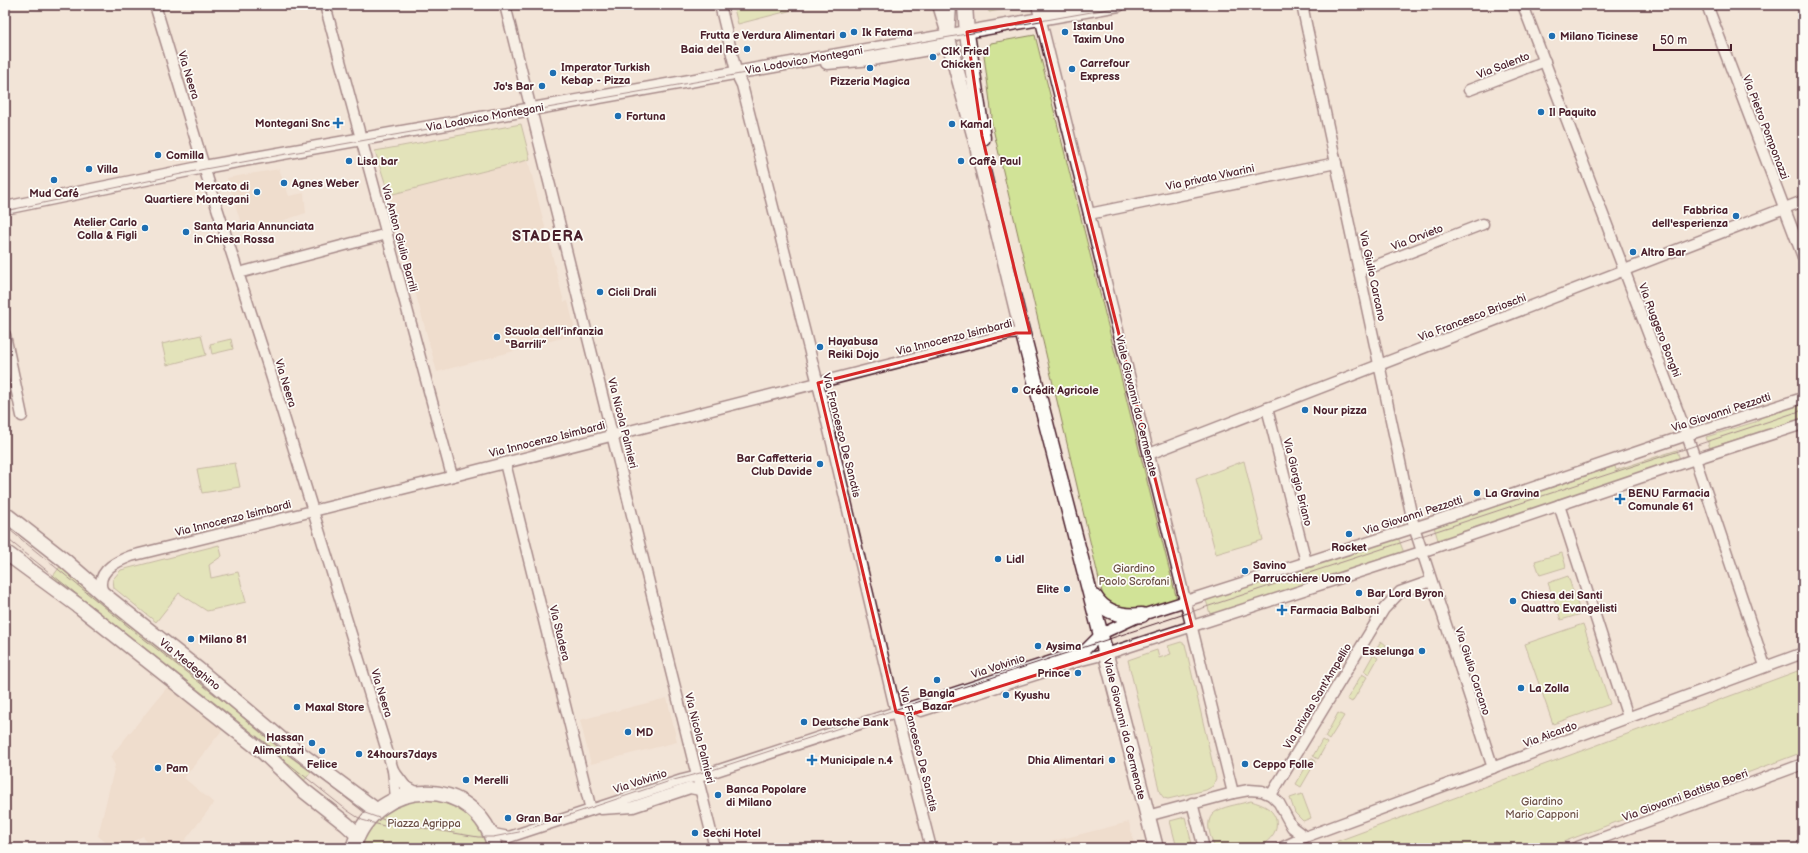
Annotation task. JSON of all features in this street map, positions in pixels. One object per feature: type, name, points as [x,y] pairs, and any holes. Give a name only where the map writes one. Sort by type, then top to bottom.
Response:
[{"type":"main road","name":"Viale Giovanni da Cermenate","points":[[949,5],[947,35],[975,138],[1023,333],[1156,848]]},
{"type":"main road","name":"Viale Giovanni da Cermenate","points":[[965,5],[967,32],[982,136],[1095,597],[1097,620]]},
{"type":"main road","name":"Via Medeghino","points":[[5,514],[64,560],[103,594],[287,744],[376,810]]},
{"type":"main road","name":"Via Medeghino","points":[[5,552],[86,611],[261,750],[303,790],[346,824],[356,842]]},
{"type":"main road","points":[[1095,597],[1102,606],[1109,610],[1125,616],[1142,615]]},
{"type":"main road","points":[[356,842],[364,825],[376,810],[396,798],[418,793],[434,793],[449,797],[464,804],[476,814],[486,827],[495,848]]},
{"type":"street","name":"Via Neera","points":[[155,5],[204,167],[239,273],[393,770],[396,798]]},
{"type":"street","name":"Via Anton Giulio Barrili","points":[[325,5],[452,476]]},
{"type":"street","name":"Via Nicola Palmieri","points":[[505,5],[697,776],[695,789],[715,848]]},
{"type":"street","name":"Via Francesco De Sanctis","points":[[720,5],[736,72],[742,85],[818,383],[896,712],[931,848]]},
{"type":"street","points":[[938,5],[947,35],[1119,5]]},
{"type":"street","name":"Viale Giovanni da Cermenate","points":[[1037,5],[1233,793]]},
{"type":"street","points":[[1040,19],[1051,8],[1060,5]]},
{"type":"street","name":"Via Giulio Carcano","points":[[1302,5],[1414,527],[1493,768]]},
{"type":"street","name":"Via Ruggero Bonghi","points":[[1523,5],[1687,435],[1765,666]]},
{"type":"street","name":"Via Pietro Pomponazzi","points":[[1707,5],[1803,257]]},
{"type":"street","name":"Via Lodovico Montegani","points":[[5,208],[204,167],[736,72],[801,61],[826,63],[880,58],[934,48],[947,35]]},
{"type":"street","name":"Via Salento","points":[[1469,90],[1545,61]]},
{"type":"street","name":"Via privata Vivarini","points":[[1089,214],[1336,163]]},
{"type":"street","name":"Via Francesco Brioschi","points":[[1149,454],[1803,202]]},
{"type":"street","name":"Via Orvieto","points":[[1359,270],[1372,267],[1483,224]]},
{"type":"street","points":[[239,273],[387,234]]},
{"type":"street","name":"Via Innocenzo Isimbardi","points":[[103,594],[101,584],[102,575],[117,561],[131,556],[505,463],[1009,334],[1023,333]]},
{"type":"street","points":[[5,335],[22,416]]},
{"type":"street","name":"Via Giovanni Pezzotti","points":[[1101,634],[1142,615],[1414,527],[1687,435],[1803,398]]},
{"type":"street","name":"Via Giorgio Briano","points":[[1267,408],[1306,562]]},
{"type":"street","points":[[1106,654],[1421,552],[1803,424]]},
{"type":"street","name":"Via Stadera","points":[[505,463],[591,810]]},
{"type":"street","points":[[1559,505],[1628,717]]},
{"type":"street","name":"Via privata Sant'Ampellio","points":[[1270,795],[1384,609],[1400,592],[1431,581]]},
{"type":"street","name":"Via Volvinio","points":[[509,837],[1085,650],[1101,634]]},
{"type":"street","name":"Via Aicardo","points":[[1281,848],[1305,837],[1803,653]]},
{"type":"street","name":"Via Volvinio","points":[[896,712],[909,715],[1082,660],[1106,654]]},
{"type":"street","name":"Via Giovanni Battista Boeri","points":[[1576,848],[1803,764]]},
{"type":"street","name":"Via Neera","points":[[393,770],[405,786],[418,793]]},
{"type":"street","name":"Via Volvinio","points":[[591,810],[624,809],[695,789]]},
{"type":"street","points":[[1147,816],[1233,793],[1249,790],[1262,791],[1270,795],[1279,803],[1292,827],[1305,837]]},
{"type":"street","points":[[1192,803],[1204,848]]},
{"type":"street","points":[[486,827],[494,834],[509,837],[501,848]]},
{"type":"highlighted area","points":[[1040,19],[1192,626],[909,715],[896,712],[818,383],[1016,333],[1030,333],[982,136],[967,32]]},
{"type":"shaded area","points":[[528,160],[564,302],[568,301],[576,334],[437,372],[389,195]]},
{"type":"shaded area","name":"Mercato di Quartiere Montegani","points":[[279,169],[289,196],[304,193],[306,213],[244,233],[227,178]]},
{"type":"shaded area","points":[[173,680],[227,724],[184,778],[214,803],[179,848],[152,848],[147,844],[143,836],[128,844],[109,845],[98,836],[115,765],[110,757]]},
{"type":"shaded area","points":[[667,698],[677,742],[591,764],[580,720]]},
{"type":"shaded area","points":[[1129,822],[1135,848],[1039,848],[1038,845]]},
{"type":"green space","points":[[733,5],[808,5],[808,6],[738,24]]},
{"type":"green space","points":[[988,5],[1024,5],[1025,6],[989,12]]},
{"type":"green space","name":"Giardino Paolo Scrofani","points":[[1035,35],[1177,600],[1123,617],[1105,605],[991,120],[992,117],[984,56],[991,43]]},
{"type":"green space","points":[[521,124],[530,159],[389,195],[375,151]]},
{"type":"green space","points":[[201,335],[206,355],[167,365],[162,344]]},
{"type":"green space","points":[[231,339],[233,349],[212,354],[210,344]]},
{"type":"green space","points":[[1803,404],[1803,421],[1769,432],[1767,429],[1710,448],[1706,437],[1755,422],[1762,417]]},
{"type":"green space","points":[[1677,450],[1680,460],[1439,543],[1434,527],[1615,466],[1616,470]]},
{"type":"green space","points":[[1244,461],[1263,540],[1216,554],[1196,479]]},
{"type":"green space","points":[[235,463],[240,487],[202,493],[197,469]]},
{"type":"green space","points":[[1398,537],[1404,553],[1211,617],[1206,600]]},
{"type":"green space","points":[[219,545],[222,556],[209,565],[211,578],[238,572],[246,602],[207,611],[179,593],[156,622],[114,588],[113,579],[121,570]]},
{"type":"green space","points":[[1562,553],[1566,567],[1540,575],[1535,561]]},
{"type":"green space","points":[[62,564],[315,767],[303,782],[50,580]]},
{"type":"green space","points":[[1568,576],[1581,614],[1561,620],[1548,583]]},
{"type":"green space","points":[[1583,624],[1610,704],[1553,724],[1525,644]]},
{"type":"green space","points":[[1381,641],[1386,645],[1380,655],[1375,652]]},
{"type":"green space","points":[[1181,642],[1185,644],[1216,778],[1213,786],[1206,790],[1168,799],[1164,798],[1160,793],[1128,660],[1157,650],[1159,658],[1171,654],[1168,646]]},
{"type":"green space","points":[[1373,655],[1378,658],[1369,674],[1364,671]]},
{"type":"green space","name":"Giardino Mario Capponi","points":[[1803,669],[1803,752],[1547,848],[1319,848]]},
{"type":"green space","points":[[1362,674],[1367,677],[1352,702],[1347,699]]},
{"type":"green space","points":[[1338,713],[1344,716],[1329,740],[1325,737]]},
{"type":"green space","points":[[1322,740],[1327,743],[1318,759],[1313,756]]},
{"type":"green space","points":[[1311,758],[1316,761],[1301,787],[1296,784]]},
{"type":"green space","points":[[1302,794],[1311,818],[1303,821],[1295,813],[1290,798]]},
{"type":"green space","name":"Piazza Agrippa","points":[[417,799],[443,802],[462,811],[476,825],[488,848],[359,848],[371,824],[400,803]]},
{"type":"green space","points":[[1251,801],[1269,809],[1274,815],[1276,827],[1274,833],[1265,843],[1252,848],[1215,848],[1210,835],[1210,818],[1215,812],[1221,809]]},
{"type":"green space","points":[[1185,817],[1193,848],[1177,848],[1170,821]]},
{"type":"tram line","points":[[5,211],[205,169],[281,155],[1131,5]]},
{"type":"tram line","points":[[5,526],[129,627],[365,813],[393,823],[478,837],[493,837],[519,832],[670,781],[715,769],[1803,410]]},
{"type":"tram line","points":[[5,537],[348,811],[362,820],[384,826]]},
{"type":"place","name":"Ik Fatema","points":[[854,32]]},
{"type":"place","name":"Istanbul Taxim Uno","points":[[1065,32]]},
{"type":"place","name":"Frutta e Verdura Alimentari","points":[[843,35]]},
{"type":"place","name":"Milano Ticinese","points":[[1552,36]]},
{"type":"place","name":"Baia del Re","points":[[747,49]]},
{"type":"place","name":"CIK Fried Chicken","points":[[933,57]]},
{"type":"place","name":"Pizzeria Magica","points":[[870,68]]},
{"type":"place","name":"Carrefour Express","points":[[1072,69]]},
{"type":"place","name":"Imperator Turkish Kebap - Pizza","points":[[553,73]]},
{"type":"place","name":"Jo's Bar","points":[[542,86]]},
{"type":"place","name":"Il Paquito","points":[[1541,112]]},
{"type":"place","name":"Fortuna","points":[[618,116]]},
{"type":"place","name":"Montegani Snc","points":[[338,123]]},
{"type":"place","name":"Kamal","points":[[952,124]]},
{"type":"place","name":"Comilla","points":[[158,155]]},
{"type":"place","name":"Lisa bar","points":[[349,161]]},
{"type":"place","name":"Caffè Paul","points":[[961,161]]},
{"type":"place","name":"Villa","points":[[89,169]]},
{"type":"place","name":"Mud Café","points":[[54,180]]},
{"type":"place","name":"Agnes Weber","points":[[284,183]]},
{"type":"place","name":"Mercato di Quartiere Montegani","points":[[257,192]]},
{"type":"place","name":"Fabbrica dell'esperienza","points":[[1736,216]]},
{"type":"place","name":"Atelier Carlo Colla & Figli","points":[[145,228]]},
{"type":"place","name":"Santa Maria Annunciata in Chiesa Rossa","points":[[186,232]]},
{"type":"place","name":"Altro Bar","points":[[1633,252]]},
{"type":"place","name":"Cicli Drali","points":[[600,292]]},
{"type":"place","name":"Scuola dell’infanzia “Barrili”","points":[[497,337]]},
{"type":"place","name":"Hayabusa Reiki Dojo","points":[[820,347]]},
{"type":"place","name":"Crédit Agricole","points":[[1015,390]]},
{"type":"place","name":"Nour pizza","points":[[1305,410]]},
{"type":"place","name":"Bar Caffetteria Club Davide","points":[[820,464]]},
{"type":"place","name":"La Gravina","points":[[1477,493]]},
{"type":"place","name":"BENU Farmacia Comunale 61","points":[[1620,499]]},
{"type":"place","name":"Rocket","points":[[1349,534]]},
{"type":"place","name":"Lidl","points":[[998,559]]},
{"type":"place","name":"Savino Parrucchiere Uomo","points":[[1245,571]]},
{"type":"place","name":"Elite","points":[[1067,589]]},
{"type":"place","name":"Bar Lord Byron","points":[[1359,593]]},
{"type":"place","name":"Chiesa dei Santi Quattro Evangelisti","points":[[1513,601]]},
{"type":"place","name":"Farmacia Balboni","points":[[1282,610]]},
{"type":"place","name":"Milano 81","points":[[191,639]]},
{"type":"place","name":"Aysima","points":[[1038,646]]},
{"type":"place","name":"Esselunga","points":[[1422,651]]},
{"type":"place","name":"Prince","points":[[1078,673]]},
{"type":"place","name":"Bangla Bazar","points":[[937,680]]},
{"type":"place","name":"La Zolla","points":[[1521,688]]},
{"type":"place","name":"Kyushu","points":[[1006,695]]},
{"type":"place","name":"Maxal Store","points":[[297,707]]},
{"type":"place","name":"Deutsche Bank","points":[[804,722]]},
{"type":"place","name":"MD","points":[[628,732]]},
{"type":"place","name":"Hassan Alimentari","points":[[312,743]]},
{"type":"place","name":"Felice","points":[[322,751]]},
{"type":"place","name":"24hours7days","points":[[359,754]]},
{"type":"place","name":"Municipale n.4","points":[[812,760]]},
{"type":"place","name":"Dhia Alimentari","points":[[1112,760]]},
{"type":"place","name":"Ceppo Folle","points":[[1245,764]]},
{"type":"place","name":"Pam","points":[[158,768]]},
{"type":"place","name":"Merelli","points":[[466,780]]},
{"type":"place","name":"Banca Popolare di Milano","points":[[718,795]]},
{"type":"place","name":"Gran Bar","points":[[508,818]]},
{"type":"place","name":"Sechi Hotel","points":[[695,833]]},
{"type":"district","name":"STADERA","points":[[548,236]]}]
